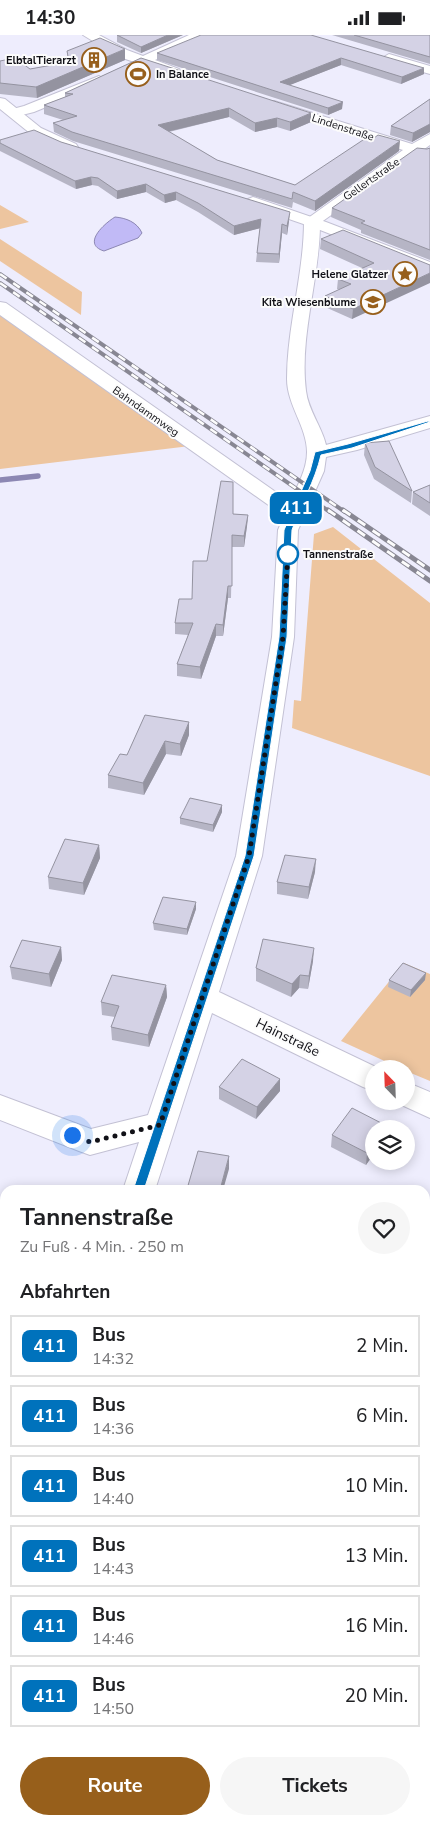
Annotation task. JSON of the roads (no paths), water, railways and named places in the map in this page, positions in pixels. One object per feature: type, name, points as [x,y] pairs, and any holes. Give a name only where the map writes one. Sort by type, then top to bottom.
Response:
[{"type":"street","points":[[89,35],[142,61],[189,77]]},
{"type":"street","points":[[14,113],[29,109],[199,35]]},
{"type":"street","points":[[375,54],[430,70]]},
{"type":"street","name":"Lindenstraße","points":[[265,101],[430,154]]},
{"type":"street","points":[[0,102],[46,136],[84,151]]},
{"type":"street","name":"Gellertstraße","points":[[312,221],[430,138]]},
{"type":"street","points":[[238,197],[312,221],[430,268]]},
{"type":"street","points":[[141,1185],[249,856],[283,637],[288,530],[314,471],[317,453],[316,443],[298,394],[296,381],[297,352],[312,244],[312,221]]},
{"type":"street","name":"Bahndammweg","points":[[0,307],[294,514]]},
{"type":"street","points":[[317,453],[350,446],[430,422]]},
{"type":"street","name":"Hainstraße","points":[[202,996],[365,1075]]},
{"type":"street","points":[[415,1098],[430,1106]]},
{"type":"street","points":[[0,1107],[90,1142],[160,1125]]},
{"type":"waterway","points":[[0,480],[38,476]]},
{"type":"railway","points":[[0,274],[345,512]]},
{"type":"railway","points":[[0,283],[330,512]]},
{"type":"railway","points":[[328,510],[430,581]]},
{"type":"railway","points":[[343,510],[430,570]]},
{"type":"place","name":"ElbtalTierarzt","points":[[94,60]]},
{"type":"place","name":"In Balance","points":[[138,74]]},
{"type":"place","name":"Helene Glatzer","points":[[405,274]]},
{"type":"place","name":"Kita Wiesenblume","points":[[373,302]]},
{"type":"place","name":"Tannenstraße","points":[[288,554]]}]
